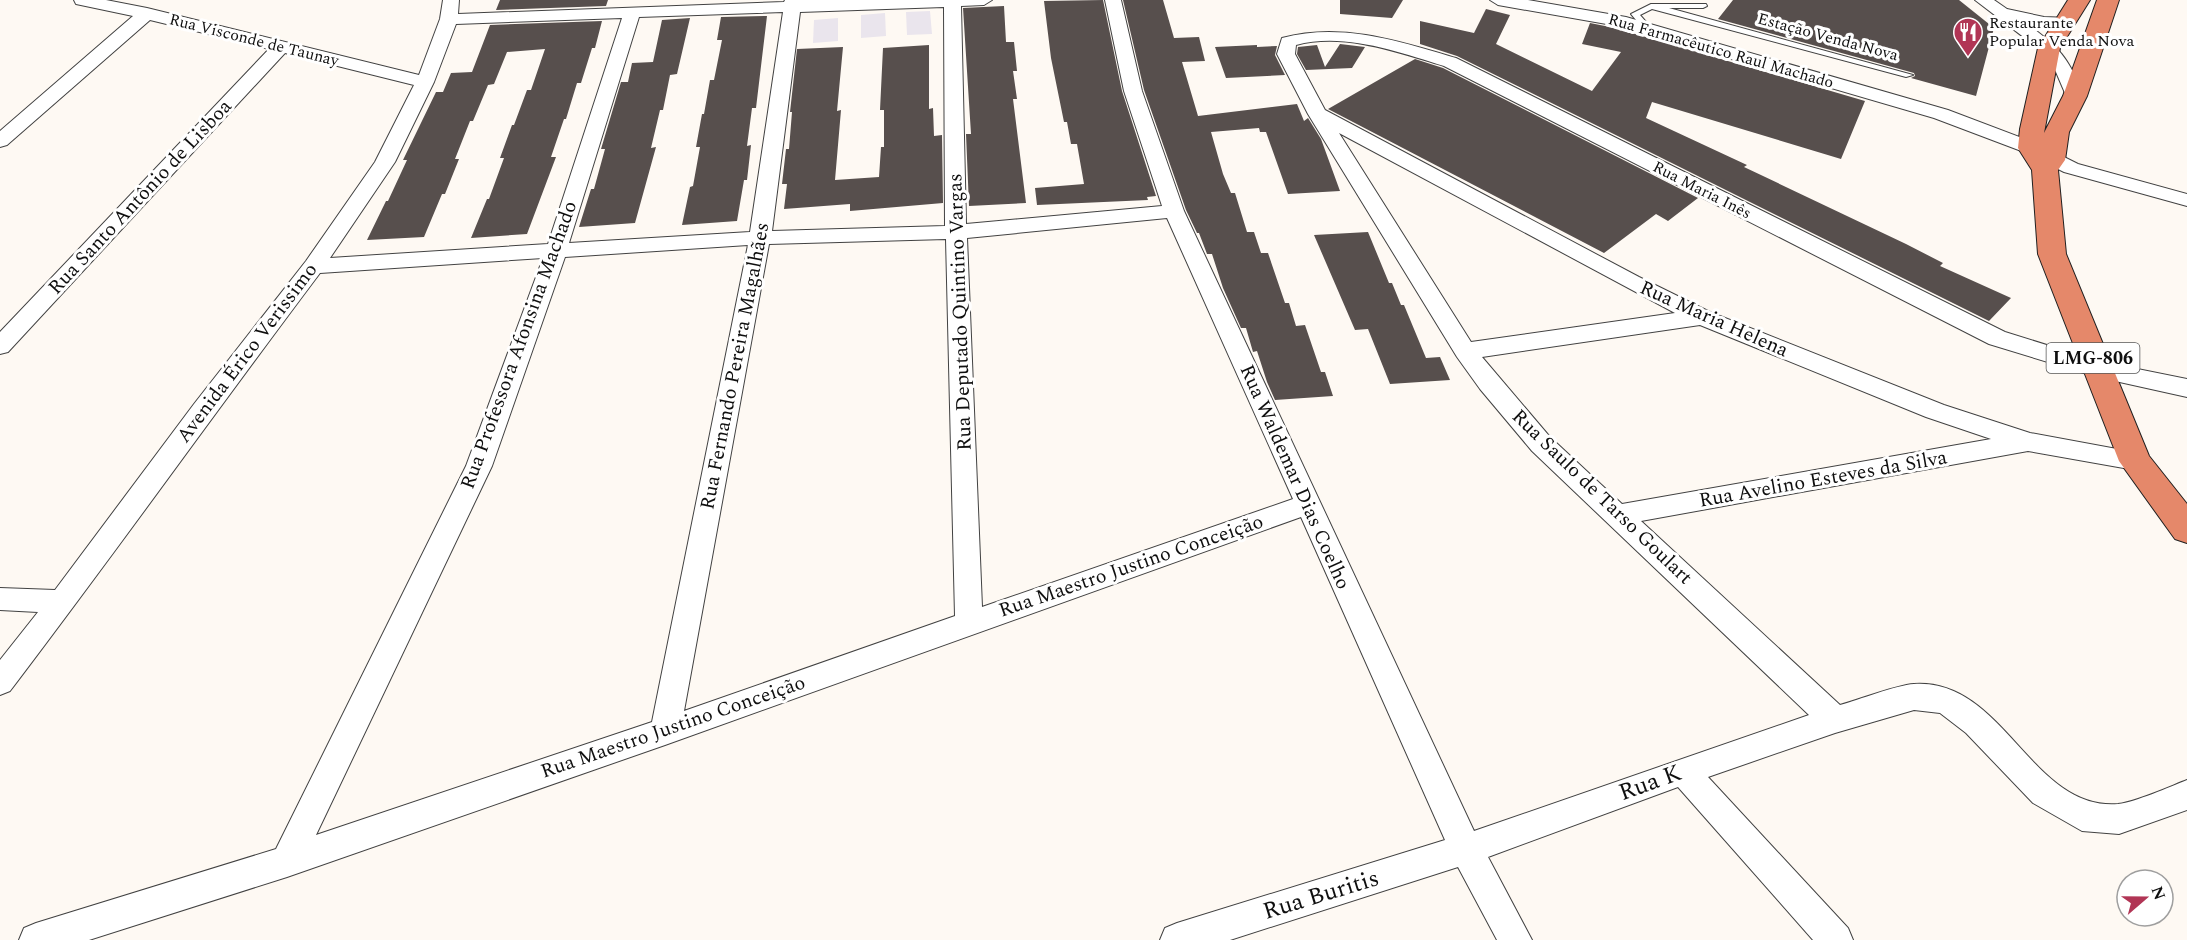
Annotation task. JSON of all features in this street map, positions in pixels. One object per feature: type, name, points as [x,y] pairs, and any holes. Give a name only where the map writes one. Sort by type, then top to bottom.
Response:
[{"type":"highway","name":"LMG-806","points":[[2079,0],[2049,48],[2040,152],[2052,254],[2135,461],[2187,529]]},
{"type":"highway","name":"LMG-806","points":[[2040,152],[2057,132],[2075,96],[2108,0]]},
{"type":"street","name":"Rua Visconde de Taunay","points":[[82,0],[147,13],[280,48],[424,82]]},
{"type":"street","points":[[450,10],[632,13],[793,3],[984,0]]},
{"type":"street","name":"Rua Waldemar Dias Coelho","points":[[1113,0],[1133,91],[1174,211],[1306,504],[1466,849],[1515,940]]},
{"type":"street","name":"Rua Farmacêutico Raul Machado","points":[[1498,0],[1620,21],[1941,114],[2040,152],[2071,168],[2187,200]]},
{"type":"street","points":[[1592,0],[1620,21]]},
{"type":"street","name":"Rua Deputado Quintino Vargas","points":[[952,1],[956,232],[969,623]]},
{"type":"street","name":"Rua Fernando Pereira Magalhães","points":[[665,731],[760,238],[793,3]]},
{"type":"street","points":[[1989,5],[2044,22],[2065,22]]},
{"type":"street","points":[[1989,5],[2049,48],[2062,64],[2075,96]]},
{"type":"street","name":"Avenida Érico Verissimo","points":[[0,682],[62,602],[203,410],[314,266],[385,162],[424,82],[450,10]]},
{"type":"street","points":[[0,141],[147,13]]},
{"type":"street","name":"Rua Professora Afonsina Machado","points":[[287,861],[479,466],[556,252],[632,13]]},
{"type":"street","name":"Rua Maria Inês","points":[[1301,36],[1320,34],[1360,40],[1408,49],[1450,62],[1997,338],[2097,369],[2187,388]]},
{"type":"street","name":"Rua Saulo de Tarso Goulart","points":[[1301,36],[1288,42],[1286,54],[1317,114],[1465,351],[1488,383],[1541,444],[1835,720]]},
{"type":"street","name":"Rua Santo Antônio de Lisboa","points":[[0,346],[280,48]]},
{"type":"street","name":"Rua Maria Helena","points":[[1317,114],[1631,282],[1702,317],[1935,411],[2029,442],[2135,461]]},
{"type":"street","points":[[314,266],[760,238],[956,232],[1174,211]]},
{"type":"street","points":[[1465,351],[1702,317]]},
{"type":"street","name":"Rua Avelino Esteves da Silva","points":[[1618,515],[2029,442]]},
{"type":"street","name":"Rua Maestro Justino Conceição","points":[[36,940],[287,861],[665,731],[1306,504]]},
{"type":"street","points":[[0,599],[62,602]]},
{"type":"street","name":"Rua K","points":[[1466,849],[1683,771],[1835,720],[1914,698],[1946,701],[1977,723],[2044,793],[2082,816],[2119,819],[2187,795]]},
{"type":"street","points":[[1683,771],[1836,940]]},
{"type":"street","name":"Rua Buritis","points":[[1177,940],[1466,849]]},
{"type":"lane","points":[[1649,30],[1635,14],[1651,3],[1704,2],[1704,20]]},
{"type":"lane","name":"Estação Venda Nova","points":[[1651,3],[1704,20],[1909,75]]},
{"type":"shaded area","points":[[930,11],[932,34],[907,35],[906,12]]},
{"type":"shaded area","points":[[885,13],[886,36],[861,38],[861,15]]},
{"type":"shaded area","points":[[838,18],[838,41],[813,43],[814,20]]},
{"type":"building","points":[[500,0],[608,0],[606,6],[496,10]]},
{"type":"building","points":[[1103,0],[1122,91],[1156,196],[1147,197],[1148,200],[1037,205],[1035,188],[1084,184],[1077,144],[1071,144],[1067,122],[1064,122],[1051,58],[1044,1]]},
{"type":"building","points":[[1123,0],[1163,0],[1174,38],[1199,37],[1205,61],[1182,62],[1198,116],[1297,104],[1304,121],[1308,118],[1321,139],[1340,191],[1288,194],[1266,132],[1260,132],[1259,128],[1211,132],[1223,174],[1231,193],[1235,193],[1247,232],[1254,232],[1261,253],[1268,253],[1285,303],[1289,303],[1296,326],[1305,325],[1321,372],[1325,372],[1333,396],[1275,400],[1257,351],[1253,352],[1246,328],[1241,328],[1223,288],[1212,254],[1207,254],[1199,233],[1186,210],[1144,90]]},
{"type":"building","points":[[1340,0],[1403,0],[1392,18],[1340,14]]},
{"type":"building","points":[[1733,0],[1959,0],[1994,28],[1976,96],[1911,78],[1915,76],[1914,73],[1718,19]]},
{"type":"building","points":[[1004,6],[1006,42],[1014,42],[1017,71],[1013,71],[1017,99],[1013,99],[1026,203],[969,206],[966,134],[971,134],[963,8]]},
{"type":"building","points":[[1486,9],[1510,15],[1496,44],[1592,91],[1621,52],[1582,44],[1590,23],[1615,28],[1865,101],[1841,159],[1652,102],[1646,118],[1906,244],[1943,263],[1940,266],[2011,298],[1989,321],[1457,56],[1420,44],[1420,21],[1474,33]]},
{"type":"building","points":[[767,16],[756,108],[752,108],[747,146],[751,145],[747,180],[744,180],[737,221],[682,225],[690,187],[693,186],[700,147],[696,147],[702,114],[704,114],[710,80],[714,80],[722,40],[717,40],[721,17]]},
{"type":"building","points":[[690,18],[677,74],[670,75],[663,110],[660,110],[651,148],[656,147],[635,223],[579,227],[591,189],[594,189],[605,149],[601,149],[621,82],[628,82],[632,63],[653,62],[662,20]]},
{"type":"building","points":[[602,21],[595,48],[592,48],[581,83],[577,83],[566,119],[564,119],[551,157],[556,157],[527,234],[471,238],[504,158],[500,158],[512,125],[514,125],[527,90],[531,90],[545,49],[507,52],[494,84],[488,85],[473,121],[470,121],[455,159],[459,159],[424,237],[367,240],[388,201],[407,160],[403,160],[436,92],[443,92],[451,73],[472,72],[490,25]]},
{"type":"building","points":[[1340,44],[1365,47],[1352,68],[1306,70],[1297,54],[1298,47],[1317,45],[1325,67]]},
{"type":"building","points":[[929,45],[929,109],[933,108],[934,136],[942,135],[943,203],[850,211],[850,204],[784,209],[787,184],[782,184],[786,149],[789,149],[792,112],[790,112],[797,49],[843,47],[837,111],[841,110],[835,180],[879,177],[881,147],[884,147],[884,110],[880,110],[883,48]]},
{"type":"building","points":[[1257,45],[1257,47],[1277,46],[1275,55],[1285,75],[1226,78],[1215,47]]},
{"type":"building","points":[[1415,59],[1443,68],[1698,198],[1668,221],[1656,214],[1604,253],[1328,109]]},
{"type":"building","points":[[1368,232],[1389,283],[1392,283],[1401,305],[1404,305],[1426,358],[1440,357],[1450,380],[1390,384],[1368,329],[1355,330],[1314,235]]},
{"type":"place","name":"Restaurante Popular Venda Nova","points":[[1968,58]]}]
